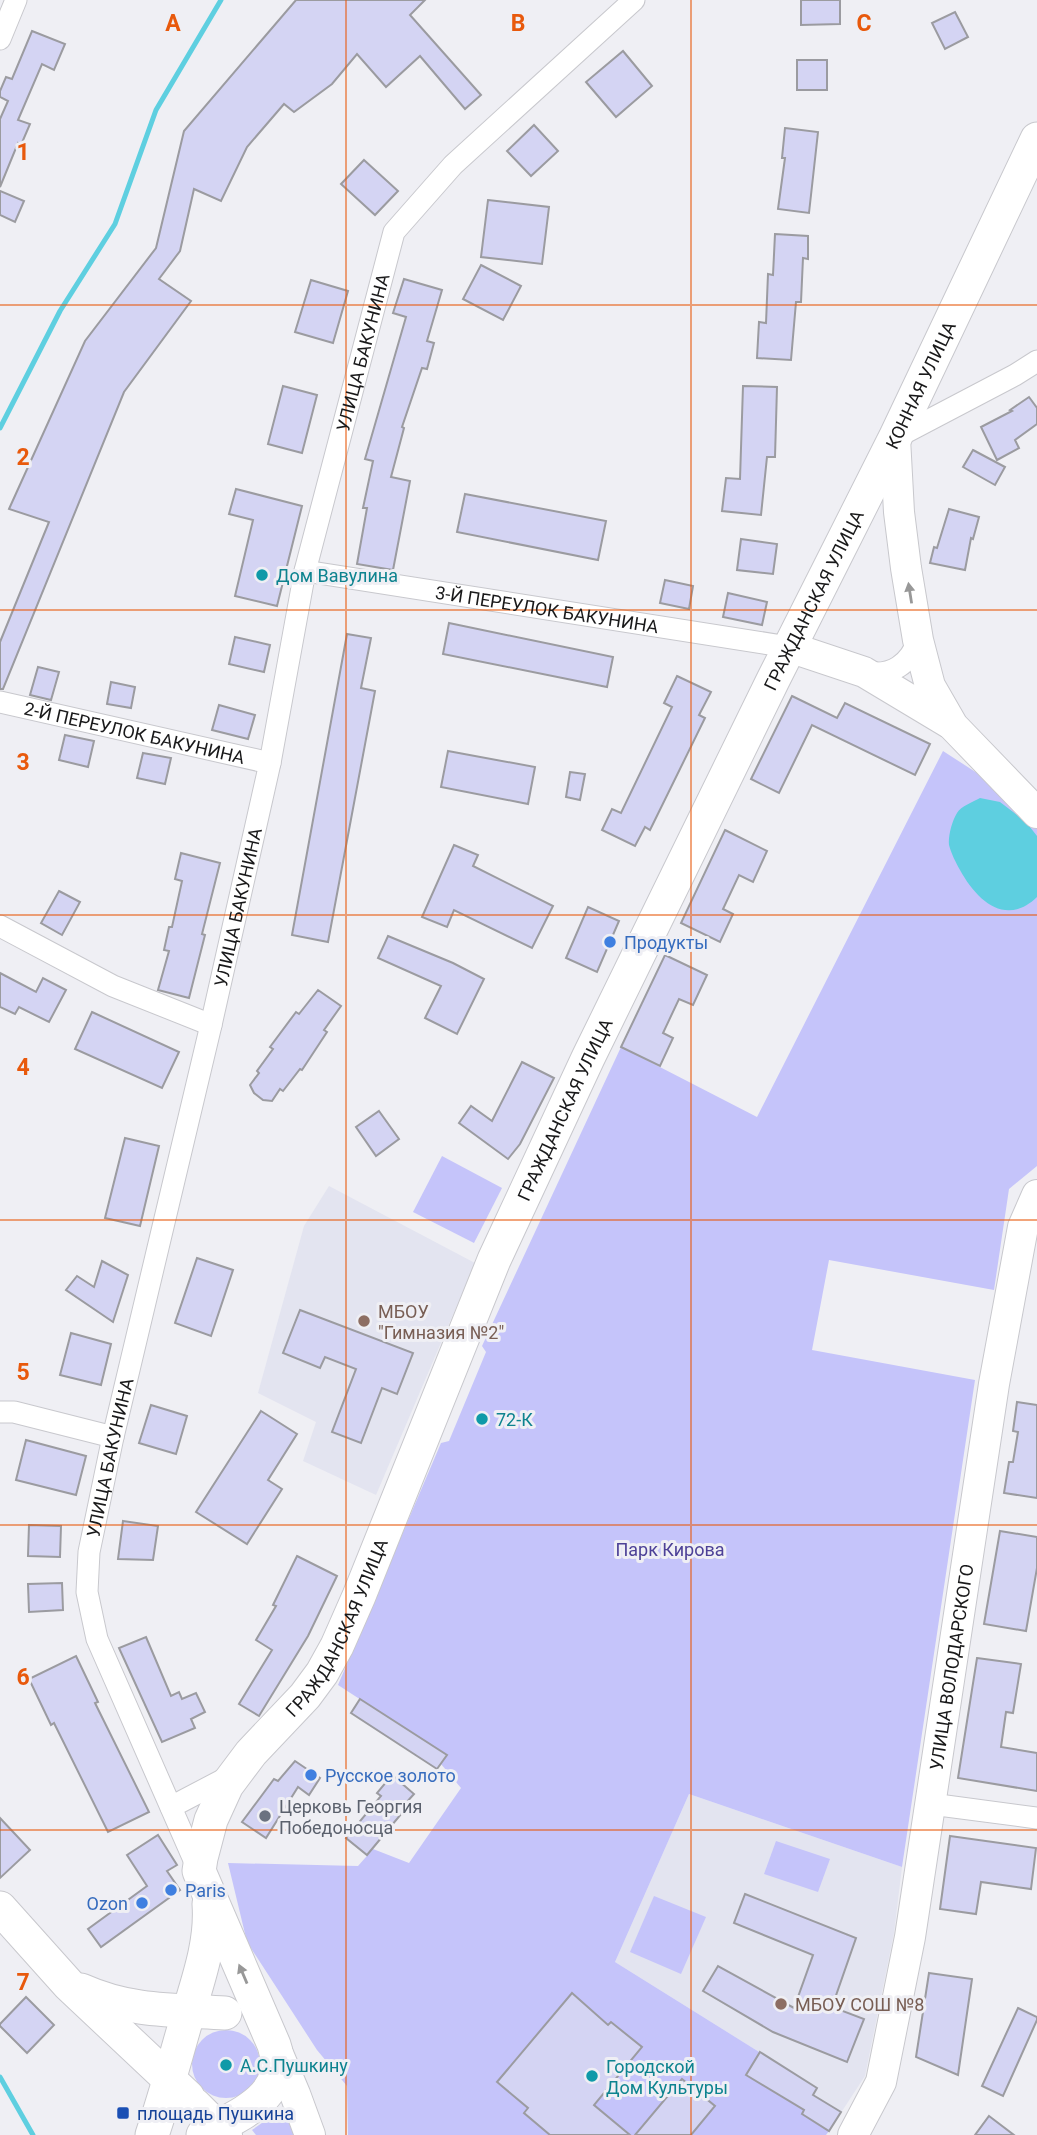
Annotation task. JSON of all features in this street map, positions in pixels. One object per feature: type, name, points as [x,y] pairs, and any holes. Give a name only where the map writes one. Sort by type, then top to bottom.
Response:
[{"type":"main road","name":"КОННАЯ УЛИЦА","points":[[895,438],[1037,139]]},
{"type":"main road","name":"ГРАЖДАНСКАЯ УЛИЦА","points":[[203,1881],[203,1845],[221,1796],[251,1753],[305,1696],[337,1646],[494,1260],[588,1058],[789,647],[895,438]]},
{"type":"main road","points":[[200,2099],[189,2011],[209,1933],[210,1912],[203,1881]]},
{"type":"main road","points":[[151,2135],[200,2099],[265,2096],[274,2082],[277,2066],[273,2043],[203,1881]]},
{"type":"main road","points":[[0,1908],[69,1984],[111,2025],[200,2099]]},
{"type":"main road","points":[[69,1984],[120,2005],[147,2010],[241,2015],[264,2028],[273,2043]]},
{"type":"main road","points":[[200,2099],[187,2032],[202,2020],[225,2013]]},
{"type":"main road","points":[[111,2025],[126,2046],[142,2082],[151,2135]]},
{"type":"street","points":[[0,39],[16,0]]},
{"type":"street","name":"УЛИЦА БАКУНИНА","points":[[203,1881],[97,1639],[87,1592],[89,1552],[113,1437],[270,763],[305,571],[394,232],[453,165],[634,0]]},
{"type":"street","points":[[895,438],[1037,361]]},
{"type":"street","name":"КОННАЯ УЛИЦА","points":[[895,438],[899,512],[918,640],[930,685],[953,726]]},
{"type":"street","points":[[860,508],[880,505],[899,512]]},
{"type":"street","name":"3-Й ПЕРЕУЛОК БАКУНИНА","points":[[305,571],[789,647]]},
{"type":"street","points":[[864,671],[873,674],[893,671],[909,659],[918,640]]},
{"type":"street","name":"КОННАЯ УЛИЦА","points":[[789,647],[864,671],[953,726],[1037,813]]},
{"type":"street","name":"2-Й ПЕРЕУЛОК БАКУНИНА","points":[[0,702],[270,763]]},
{"type":"street","points":[[0,926],[113,986],[211,1025]]},
{"type":"street","name":"УЛИЦА ВОЛОДАРСКОГО","points":[[853,2135],[881,2082],[910,1937],[995,1384],[1023,1227],[1037,1195]]},
{"type":"street","points":[[0,1412],[14,1412],[113,1437]]},
{"type":"street","name":"ГРАЖДАНСКАЯ УЛИЦА","points":[[171,1807],[234,1774]]},
{"type":"street","points":[[931,1804],[1037,1818]]},
{"type":"street","points":[[273,2043],[310,2135]]},
{"type":"shaded area","points":[[980,798],[1000,802],[1026,822],[1037,836],[1037,897],[1014,910],[1003,910],[984,900],[967,881],[952,855],[949,837],[955,816],[961,808]]},
{"type":"shaded area","name":"МБОУ \"Гимназия №2\"","points":[[329,1186],[475,1263],[376,1495],[303,1461],[316,1422],[258,1393],[304,1226]]},
{"type":"shaded area","name":"МБОУ СОШ №8","points":[[689,1794],[902,1867],[894,1933],[865,2076],[829,2131],[802,2114],[817,2088],[615,1962]]},
{"type":"green space","name":"Парк Кирова","points":[[943,751],[1008,793],[1037,824],[1037,1166],[1009,1189],[994,1290],[829,1260],[812,1350],[975,1380],[902,1867],[689,1794],[615,1962],[817,2088],[802,2114],[829,2131],[826,2135],[348,2135],[347,2086],[317,2050],[247,1942],[228,1863],[358,1866],[373,1849],[409,1863],[461,1788],[441,1764],[446,1755],[338,1685],[441,1443],[449,1441],[486,1352],[482,1346],[621,1047],[757,1117]]},
{"type":"green space","points":[[442,1156],[502,1188],[474,1243],[413,1212]]},
{"type":"green space","points":[[776,1841],[830,1859],[818,1892],[764,1874]]},
{"type":"green space","points":[[654,1896],[706,1917],[681,1974],[630,1952]]},
{"type":"green space","points":[[219,2030],[233,2030],[245,2035],[255,2045],[260,2064],[255,2083],[245,2093],[233,2098],[219,2098],[207,2093],[197,2083],[192,2071],[192,2057],[197,2045],[207,2035]]},
{"type":"green space","points":[[289,2104],[300,2135],[256,2135],[252,2130]]},
{"type":"building","points":[[296,0],[425,0],[410,15],[481,95],[465,109],[420,56],[386,87],[357,54],[332,84],[294,112],[284,104],[247,147],[221,201],[194,189],[180,251],[159,279],[191,301],[124,392],[3,689],[0,689],[0,642],[49,522],[9,509],[85,341],[156,248],[184,131]]},
{"type":"building","points":[[801,0],[840,0],[840,24],[801,25]]},
{"type":"building","points":[[955,12],[968,37],[945,49],[932,23]]},
{"type":"building","points":[[32,31],[65,44],[54,70],[42,64],[18,120],[30,124],[21,145],[18,143],[0,187],[0,119],[8,101],[0,97],[0,91],[6,77],[12,79]]},
{"type":"building","points":[[623,51],[652,86],[616,117],[586,82]]},
{"type":"building","points":[[797,60],[827,60],[827,90],[797,90]]},
{"type":"building","points":[[534,125],[558,151],[531,176],[507,151]]},
{"type":"building","points":[[785,128],[818,132],[809,213],[778,209],[785,158],[782,158]]},
{"type":"building","points":[[364,160],[398,191],[375,215],[341,184]]},
{"type":"building","points":[[0,191],[24,201],[15,222],[0,215]]},
{"type":"building","points":[[488,200],[549,207],[542,264],[481,257]]},
{"type":"building","points":[[775,234],[808,236],[808,259],[803,258],[801,302],[796,302],[791,360],[757,358],[759,322],[766,323],[768,274],[773,275]]},
{"type":"building","points":[[481,265],[521,286],[503,320],[463,299]]},
{"type":"building","points":[[404,279],[442,290],[427,341],[434,343],[427,369],[422,368],[402,427],[404,428],[391,477],[410,481],[393,570],[357,564],[367,508],[363,508],[373,461],[365,459],[406,317],[393,313]]},
{"type":"building","points":[[311,280],[348,291],[333,343],[295,332]]},
{"type":"building","points":[[283,386],[317,395],[302,453],[268,444]]},
{"type":"building","points":[[743,386],[777,387],[775,457],[767,457],[761,515],[722,511],[726,478],[740,479]]},
{"type":"building","points":[[1029,397],[1037,408],[1037,424],[1015,440],[1019,448],[997,460],[981,427],[1012,411],[1010,410]]},
{"type":"building","points":[[973,450],[1005,467],[995,485],[963,467]]},
{"type":"building","points":[[236,489],[302,506],[277,606],[235,596],[253,520],[229,514]]},
{"type":"building","points":[[465,494],[606,521],[598,560],[457,532]]},
{"type":"building","points":[[949,509],[979,517],[973,539],[971,538],[965,570],[930,563]]},
{"type":"building","points":[[741,539],[777,544],[773,574],[737,570]]},
{"type":"building","points":[[665,580],[693,586],[689,609],[660,603]]},
{"type":"building","points":[[728,593],[767,602],[762,625],[723,617]]},
{"type":"building","points":[[449,623],[613,657],[607,687],[443,654]]},
{"type":"building","points":[[347,634],[371,638],[361,688],[375,691],[328,942],[292,935]]},
{"type":"building","points":[[235,637],[270,645],[264,672],[229,664]]},
{"type":"building","points":[[38,667],[59,672],[51,700],[30,695]]},
{"type":"building","points":[[677,676],[711,692],[699,715],[705,718],[650,830],[645,827],[635,846],[602,830],[612,809],[621,813],[672,707],[664,703]]},
{"type":"building","points":[[111,682],[135,687],[131,708],[107,704]]},
{"type":"building","points":[[792,696],[837,718],[845,703],[930,744],[915,775],[812,725],[779,793],[751,779]]},
{"type":"building","points":[[219,705],[255,715],[248,739],[212,730]]},
{"type":"building","points":[[65,735],[94,741],[88,767],[59,760]]},
{"type":"building","points":[[448,751],[535,767],[528,804],[441,787]]},
{"type":"building","points":[[143,753],[171,758],[165,784],[137,778]]},
{"type":"building","points":[[570,772],[585,774],[580,800],[566,797]]},
{"type":"building","points":[[725,830],[767,851],[753,882],[739,875],[723,909],[733,914],[720,942],[681,923]]},
{"type":"building","points":[[454,845],[478,855],[473,866],[553,906],[532,948],[454,910],[447,927],[422,917]]},
{"type":"building","points":[[181,853],[220,863],[189,998],[158,990],[169,951],[164,950],[169,927],[172,927],[182,881],[175,879]]},
{"type":"building","points":[[59,891],[80,902],[62,935],[41,923]]},
{"type":"building","points":[[588,907],[619,921],[597,972],[566,958]]},
{"type":"building","points":[[388,936],[484,979],[457,1034],[425,1018],[441,986],[378,958]]},
{"type":"building","points":[[665,955],[707,975],[693,1005],[679,999],[663,1033],[673,1038],[660,1066],[621,1047]]},
{"type":"building","points":[[0,973],[36,992],[43,978],[66,990],[49,1022],[19,1007],[15,1014],[0,1007]]},
{"type":"building","points":[[318,990],[341,1006],[302,1070],[300,1069],[283,1091],[280,1089],[272,1101],[263,1100],[254,1093],[250,1085],[259,1073],[257,1071],[273,1049],[270,1047],[296,1012],[299,1014]]},
{"type":"building","points":[[92,1012],[179,1052],[162,1088],[75,1049]]},
{"type":"building","points":[[522,1062],[554,1078],[520,1144],[508,1159],[459,1123],[471,1106],[492,1121]]},
{"type":"building","points":[[379,1111],[399,1139],[376,1156],[356,1127]]},
{"type":"building","points":[[125,1138],[159,1146],[140,1226],[105,1218]]},
{"type":"building","points":[[197,1258],[233,1270],[211,1336],[175,1323]]},
{"type":"building","points":[[102,1261],[128,1275],[113,1322],[66,1290],[77,1276],[94,1287]]},
{"type":"building","points":[[300,1310],[413,1353],[397,1394],[382,1388],[361,1443],[332,1432],[356,1369],[325,1357],[320,1368],[283,1353]]},
{"type":"building","points":[[71,1333],[111,1344],[101,1385],[60,1375]]},
{"type":"building","points":[[1017,1402],[1037,1405],[1037,1498],[1004,1493],[1018,1432],[1013,1431]]},
{"type":"building","points":[[151,1405],[187,1416],[176,1454],[139,1443]]},
{"type":"building","points":[[261,1411],[297,1434],[268,1480],[282,1489],[247,1544],[196,1512]]},
{"type":"building","points":[[26,1440],[86,1456],[76,1495],[16,1480]]},
{"type":"building","points":[[123,1521],[158,1526],[153,1560],[118,1559]]},
{"type":"building","points":[[29,1525],[61,1526],[60,1557],[28,1556]]},
{"type":"building","points":[[1000,1531],[1037,1537],[1037,1568],[1026,1631],[984,1624]]},
{"type":"building","points":[[297,1556],[337,1576],[308,1636],[259,1716],[239,1704],[272,1650],[256,1640],[276,1606],[273,1605]]},
{"type":"building","points":[[62,1583],[63,1610],[29,1612],[28,1584]]},
{"type":"building","points":[[146,1637],[171,1696],[179,1692],[182,1699],[196,1693],[205,1712],[191,1719],[195,1728],[162,1742],[119,1648]]},
{"type":"building","points":[[76,1656],[98,1702],[95,1703],[149,1812],[108,1832],[29,1679]]},
{"type":"building","points":[[977,1658],[1021,1664],[1013,1713],[1006,1712],[1001,1747],[1037,1753],[1037,1791],[958,1778]]},
{"type":"building","points":[[360,1699],[447,1755],[437,1769],[351,1713]]},
{"type":"building","points":[[295,1761],[320,1778],[309,1795],[298,1787],[266,1838],[242,1822],[274,1779],[278,1781]]},
{"type":"building","points":[[392,1775],[414,1794],[404,1805],[407,1807],[367,1855],[346,1838],[381,1796],[377,1793]]},
{"type":"building","points":[[0,1818],[30,1850],[0,1878]]},
{"type":"building","points":[[158,1835],[177,1865],[167,1871],[180,1890],[101,1947],[88,1929],[147,1886],[127,1855]]},
{"type":"building","points":[[950,1836],[1036,1848],[1031,1889],[981,1882],[976,1914],[940,1909]]},
{"type":"building","points":[[745,1894],[856,1938],[832,2007],[864,2019],[847,2062],[773,2032],[703,1991],[718,1966],[794,2008],[813,1955],[734,1923]]},
{"type":"building","points":[[929,1973],[972,1979],[958,2075],[916,2057]]},
{"type":"building","points":[[572,1993],[608,2025],[611,2022],[642,2047],[594,2105],[630,2135],[550,2135],[524,2113],[528,2108],[497,2082]]},
{"type":"building","points":[[26,1997],[54,2025],[27,2053],[0,2026]]},
{"type":"building","points":[[1018,2008],[1037,2017],[1037,2020],[1003,2096],[982,2086]]},
{"type":"building","points":[[760,2052],[817,2088],[813,2095],[841,2112],[829,2131],[802,2114],[804,2110],[746,2075]]},
{"type":"building","name":"Городской Дом Культуры","points":[[682,2079],[715,2106],[691,2135],[635,2135]]},
{"type":"building","points":[[989,2116],[1014,2135],[975,2135]]},
{"type":"waterway","points":[[0,428],[60,311],[115,224],[156,110],[221,0]]},
{"type":"waterway","points":[[0,2077],[33,2135]]},
{"type":"place","name":"Дом Вавулина","points":[[262,575]]},
{"type":"place","name":"Продукты","points":[[610,942]]},
{"type":"place","name":"МБОУ \"Гимназия №2\"","points":[[364,1321]]},
{"type":"place","name":"72-К","points":[[482,1419]]},
{"type":"place","name":"Русское золото","points":[[311,1775]]},
{"type":"place","name":"Церковь Георгия Победоносца","points":[[265,1816]]},
{"type":"place","name":"Paris","points":[[171,1890]]},
{"type":"place","name":"Ozon","points":[[142,1903]]},
{"type":"place","name":"МБОУ СОШ №8","points":[[781,2004]]},
{"type":"place","name":"А.С.Пушкину","points":[[226,2065]]},
{"type":"place","name":"Городской Дом Культуры","points":[[592,2076]]},
{"type":"place","name":"площадь Пушкина","points":[[123,2113]]}]
